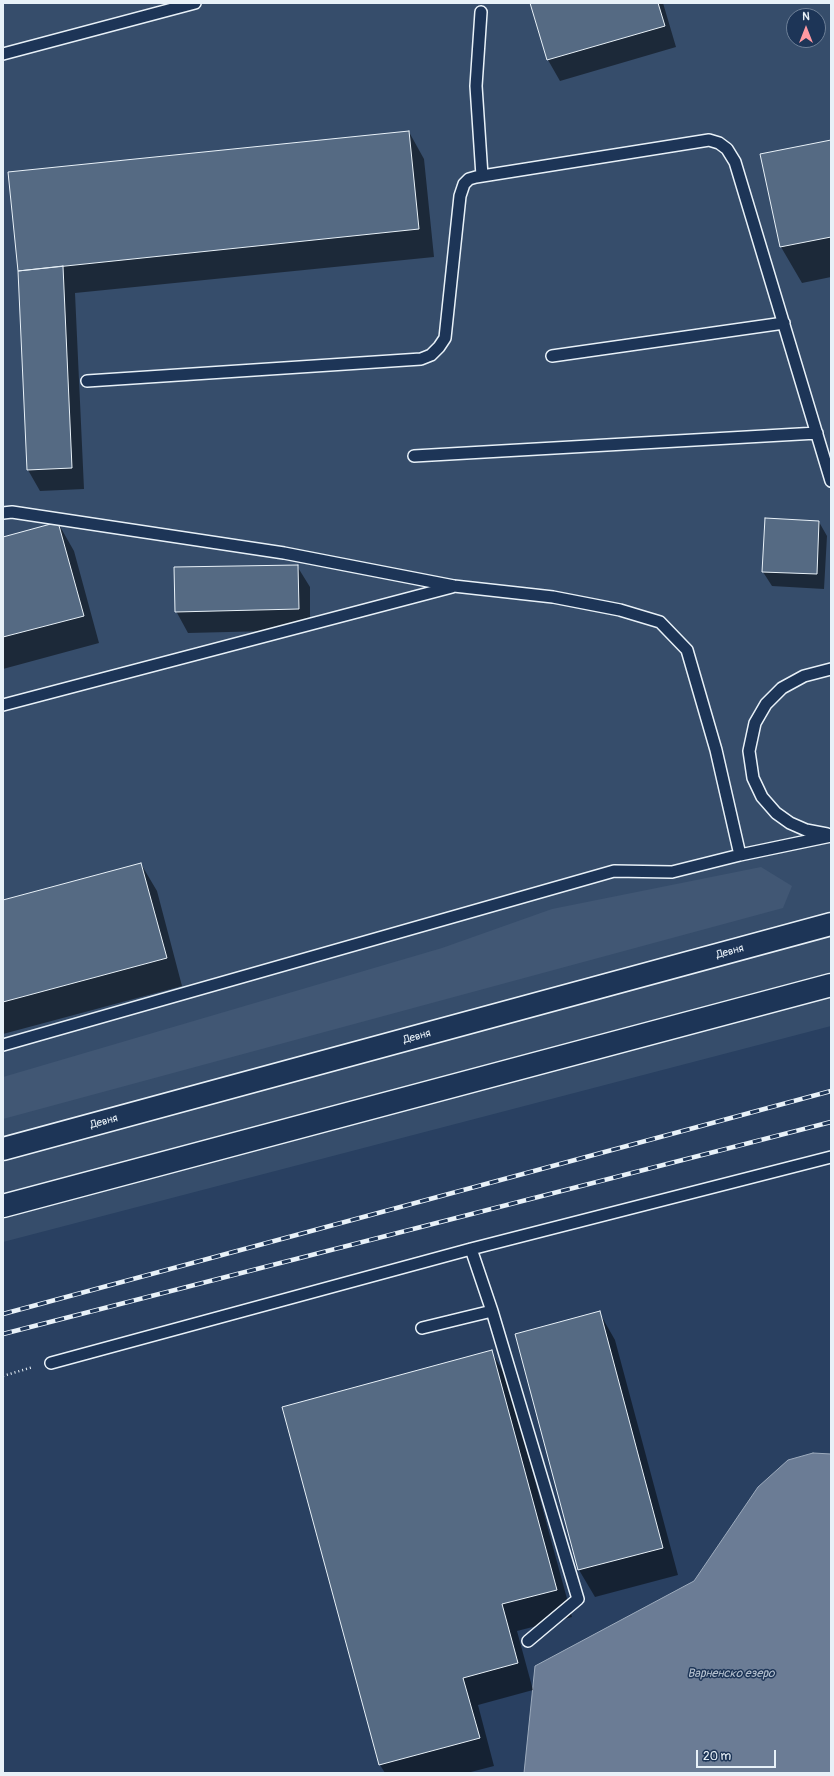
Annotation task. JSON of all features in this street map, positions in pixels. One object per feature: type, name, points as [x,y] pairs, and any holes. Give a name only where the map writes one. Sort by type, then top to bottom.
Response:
[{"type":"main road","name":"Девня","points":[[3,1149],[831,924]]},
{"type":"main road","points":[[3,1206],[831,985]]},
{"type":"lane","points":[[3,54],[195,3]]},
{"type":"lane","points":[[482,12],[476,86],[482,176]]},
{"type":"lane","points":[[87,381],[421,359],[431,355],[445,338],[461,190],[469,179],[709,140],[719,143],[727,148],[734,162],[831,481]]},
{"type":"lane","points":[[552,356],[784,323]]},
{"type":"lane","points":[[414,456],[817,433]]},
{"type":"lane","points":[[3,513],[12,512],[284,554],[454,586],[553,597],[620,610],[660,622],[687,650],[716,750],[740,855]]},
{"type":"lane","points":[[3,705],[454,586]]},
{"type":"lane","points":[[831,669],[804,676],[782,688],[766,704],[755,723],[749,751],[753,778],[762,797],[776,813],[790,824],[806,830],[831,835]]},
{"type":"lane","points":[[3,1045],[614,871],[672,872],[831,835]]},
{"type":"lane","points":[[51,1362],[471,1249],[831,1157]]},
{"type":"lane","points":[[471,1249],[492,1311],[578,1598],[528,1641]]},
{"type":"lane","points":[[422,1328],[492,1311]]},
{"type":"path","points":[[3,1376],[51,1362]]},
{"type":"shaded area","points":[[3,3],[831,3],[831,1026],[3,1242]]},
{"type":"shaded area","points":[[761,867],[792,886],[783,908],[3,1119],[3,1077],[442,948],[552,909]]},
{"type":"water","name":"Варненско езеро","points":[[813,1453],[831,1454],[831,1773],[524,1773],[535,1666],[694,1581],[758,1487],[788,1460]]},
{"type":"building","points":[[530,3],[658,3],[665,26],[547,60]]},
{"type":"building","points":[[409,131],[419,229],[18,271],[8,172]]},
{"type":"building","points":[[831,140],[831,237],[780,247],[760,154]]},
{"type":"building","points":[[63,266],[72,468],[27,470],[18,271]]},
{"type":"building","points":[[765,518],[819,521],[817,574],[762,572]]},
{"type":"building","points":[[58,522],[84,616],[3,637],[3,537]]},
{"type":"building","points":[[298,565],[299,609],[175,612],[174,567]]},
{"type":"building","points":[[141,863],[167,958],[3,1002],[3,900]]},
{"type":"building","points":[[600,1311],[663,1548],[578,1570],[515,1334]]},
{"type":"building","points":[[492,1350],[557,1590],[502,1604],[518,1663],[463,1678],[480,1738],[379,1765],[282,1407]]},
{"type":"railway","points":[[3,1314],[831,1091]]},
{"type":"railway","points":[[3,1334],[831,1122]]}]
